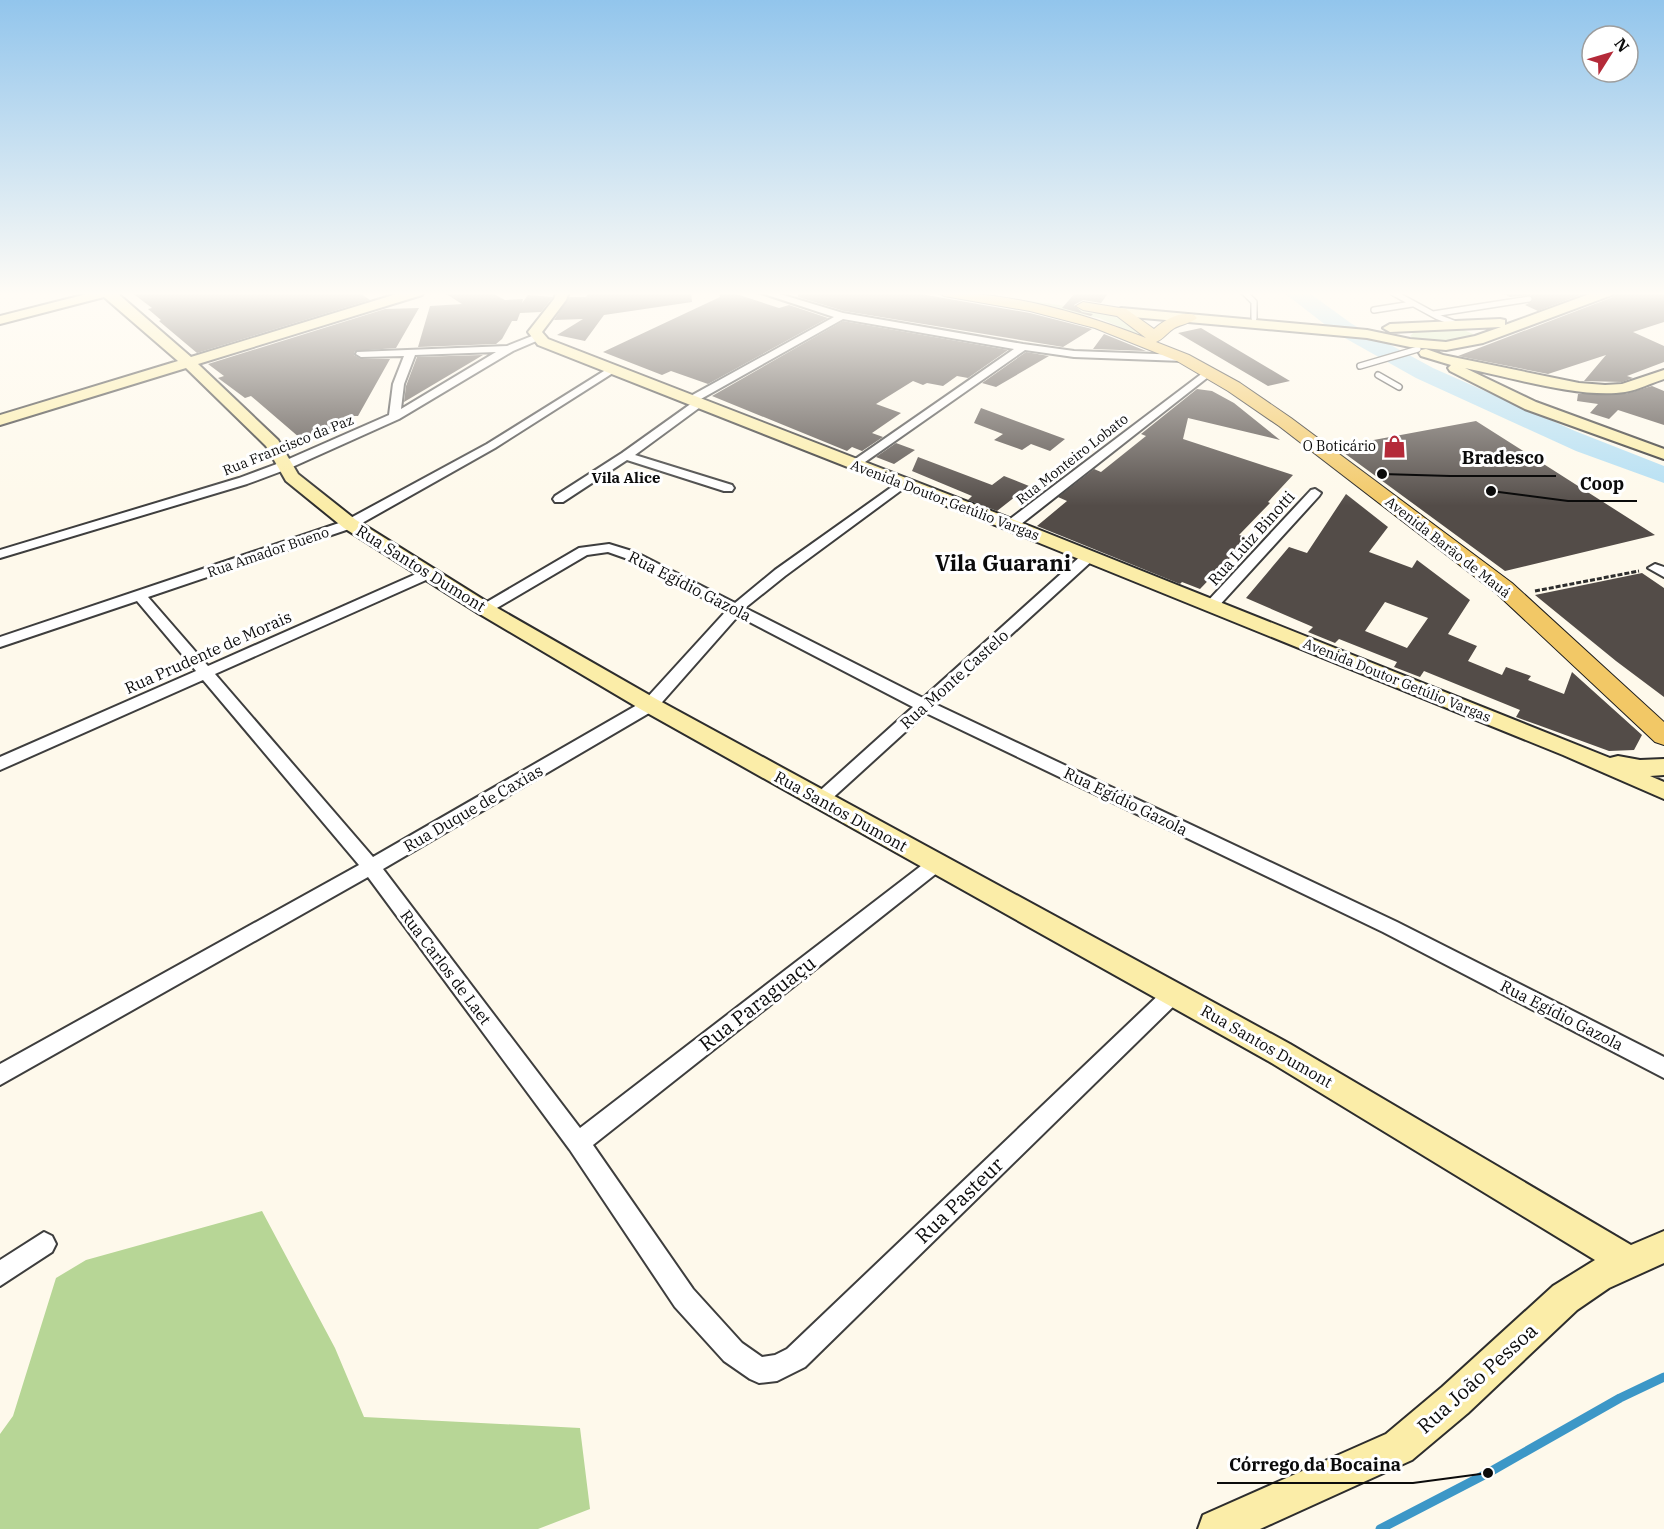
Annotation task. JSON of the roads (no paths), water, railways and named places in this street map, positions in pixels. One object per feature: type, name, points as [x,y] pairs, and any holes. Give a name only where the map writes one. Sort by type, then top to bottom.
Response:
[{"type":"main road","name":"Avenida Barão de Mauá","points":[[1193,363],[1285,422],[1504,588],[1664,736]]},
{"type":"main road","name":"Avenida Barão de Mauá","points":[[1200,363],[1266,402],[1522,594],[1664,713]]},
{"type":"street","points":[[0,420],[184,363]]},
{"type":"street","name":"Rua Santos Dumont","points":[[189,363],[272,443],[292,477],[350,524],[485,609],[820,800],[1280,1053],[1629,1262]]},
{"type":"street","points":[[395,417],[394,404],[405,363]]},
{"type":"street","name":"Rua Francisco da Paz","points":[[0,554],[243,481],[286,465],[395,417],[485,363]]},
{"type":"street","name":"Avenida Doutor Getúlio Vargas","points":[[598,363],[1011,525],[1571,750],[1664,791]]},
{"type":"street","points":[[559,499],[626,456],[695,401],[760,363]]},
{"type":"street","points":[[855,465],[1000,363]]},
{"type":"street","points":[[1448,363],[1472,378],[1544,409],[1664,454]]},
{"type":"street","points":[[1466,363],[1580,387],[1616,389],[1664,374]]},
{"type":"street","name":"Rua Amador Bueno","points":[[0,642],[350,524],[491,446],[612,369]]},
{"type":"street","name":"Rua Monteiro Lobato","points":[[1011,525],[1208,372]]},
{"type":"street","points":[[1490,386],[1486,377],[1489,373],[1535,377]]},
{"type":"street","points":[[626,456],[728,488]]},
{"type":"street","name":"Rua Duque de Caxias","points":[[0,1075],[371,867],[650,705],[736,609],[780,573],[903,483]]},
{"type":"street","name":"Rua Luiz Binotti","points":[[1211,606],[1315,493]]},
{"type":"street","name":"Rua Egídio Gazola","points":[[485,609],[584,551],[609,548],[630,555],[924,706],[1390,927],[1664,1068]]},
{"type":"street","name":"Rua Monte Castelo","points":[[820,800],[1088,557]]},
{"type":"street","name":"Rua Prudente de Morais","points":[[0,764],[430,573]]},
{"type":"street","name":"Rua Carlos de Laet","points":[[140,596],[371,867],[578,1143],[684,1298],[733,1352]]},
{"type":"street","name":"Avenida Doutor Getúlio Vargas","points":[[1571,750],[1622,765],[1664,768]]},
{"type":"street","name":"Rua Paraguaçu","points":[[578,1143],[936,864]]},
{"type":"street","name":"Rua Pasteur","points":[[733,1352],[759,1370],[777,1368],[796,1358],[1174,993]]},
{"type":"street","points":[[0,1274],[44,1244]]},
{"type":"street","name":"Rua João Pessoa","points":[[1217,1529],[1399,1447],[1455,1400],[1566,1298],[1597,1276],[1664,1247]]},
{"type":"lane","points":[[1360,366],[1373,363]]},
{"type":"lane","points":[[1378,375],[1399,387]]},
{"type":"waterway","points":[[1405,363],[1585,445],[1664,475]]},
{"type":"waterway","points":[[1380,1529],[1488,1473],[1620,1398],[1664,1377]]},
{"type":"place","name":"O Boticário","points":[[1394,446]]},
{"type":"place","name":"Bradesco","points":[[1382,474]]},
{"type":"place","name":"Coop","points":[[1491,491]]},
{"type":"place","name":"Córrego da Bocaina","points":[[1488,1473]]},
{"type":"district","name":"Vila Alice","points":[[626,477]]},
{"type":"district","name":"Vila Guarani","points":[[1003,562]]}]
